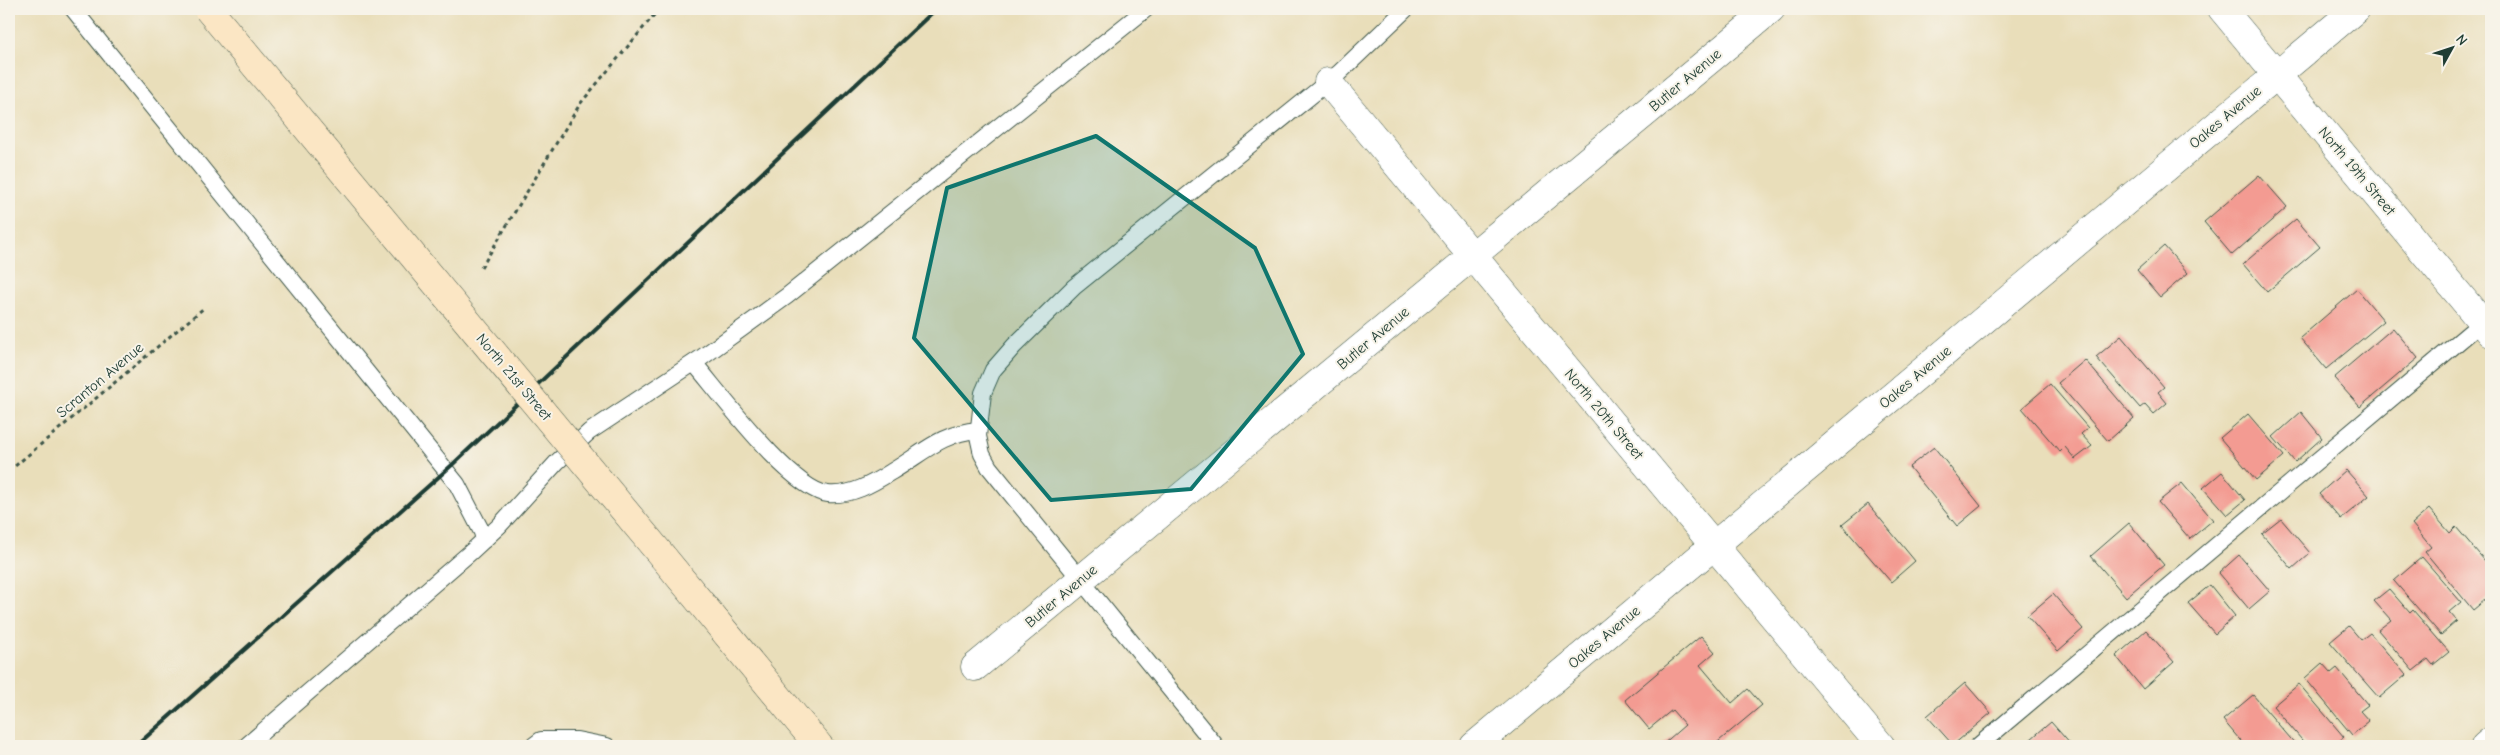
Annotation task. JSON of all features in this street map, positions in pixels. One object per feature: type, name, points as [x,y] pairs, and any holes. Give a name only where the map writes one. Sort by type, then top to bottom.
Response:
[{"type":"street","name":"North 21st Street","points":[[208,9],[819,746]]},
{"type":"street","name":"Butler Avenue","points":[[975,667],[1770,9]]},
{"type":"street","name":"North 19th Street","points":[[2222,9],[2488,323]]},
{"type":"street","name":"Oakes Avenue","points":[[1474,746],[2356,9]]},
{"type":"street","name":"North 20th Street","points":[[1328,82],[1880,746]]},
{"type":"street","points":[[2485,746],[2491,741]]},
{"type":"lane","points":[[73,9],[457,484],[482,532],[484,540]]},
{"type":"lane","points":[[246,746],[484,540],[557,462],[589,432],[694,363],[787,296],[1146,9]]},
{"type":"lane","points":[[1216,746],[989,467],[982,454],[978,430],[983,393],[993,370],[1014,346],[1074,287],[1328,82],[1406,9]]},
{"type":"lane","points":[[1978,746],[2488,323]]},
{"type":"lane","points":[[694,363],[790,473],[808,486],[828,494],[853,491],[869,485],[951,434],[978,430]]},
{"type":"lane","points":[[533,746],[541,740],[577,740],[607,746]]},
{"type":"path","points":[[481,268],[580,104],[659,9]]},
{"type":"path","name":"Scranton Avenue","points":[[9,470],[205,307]]},
{"type":"highlighted area","points":[[1096,136],[1255,248],[1303,354],[1191,489],[1051,500],[914,338],[947,188]]},
{"type":"building","points":[[2259,175],[2287,207],[2232,255],[2204,222]]},
{"type":"building","points":[[2296,219],[2320,247],[2267,292],[2243,264]]},
{"type":"building","points":[[2164,246],[2188,273],[2160,297],[2137,270]]},
{"type":"building","points":[[2357,289],[2384,321],[2326,369],[2300,338]]},
{"type":"building","points":[[2393,328],[2418,358],[2360,407],[2334,378]]},
{"type":"building","points":[[2121,336],[2164,387],[2158,392],[2167,403],[2154,414],[2145,404],[2140,408],[2096,357]]},
{"type":"building","points":[[2085,360],[2134,418],[2108,441],[2058,383]]},
{"type":"building","points":[[2050,384],[2088,428],[2081,434],[2092,446],[2075,459],[2065,447],[2060,452],[2022,408]]},
{"type":"building","points":[[2301,412],[2322,438],[2295,462],[2273,437]]},
{"type":"building","points":[[2248,414],[2284,456],[2256,480],[2220,438]]},
{"type":"building","points":[[1934,447],[1981,506],[1957,526],[1909,467]]},
{"type":"building","points":[[2346,470],[2369,496],[2341,519],[2319,494]]},
{"type":"building","points":[[2222,472],[2245,500],[2227,515],[2203,488]]},
{"type":"building","points":[[2182,483],[2213,520],[2190,539],[2158,502]]},
{"type":"building","points":[[1868,504],[1915,561],[1891,582],[1842,525]]},
{"type":"building","points":[[2429,509],[2450,533],[2456,527],[2491,568],[2491,595],[2473,610],[2425,552],[2431,547],[2412,524]]},
{"type":"building","points":[[2281,519],[2310,553],[2292,569],[2262,534]]},
{"type":"building","points":[[2129,523],[2164,565],[2126,597],[2091,556]]},
{"type":"building","points":[[2239,555],[2270,591],[2249,609],[2219,573]]},
{"type":"building","points":[[2422,557],[2461,602],[2449,612],[2457,621],[2441,635],[2394,581]]},
{"type":"building","points":[[2210,585],[2235,616],[2215,634],[2188,603]]},
{"type":"building","points":[[2389,589],[2410,613],[2413,610],[2449,652],[2433,665],[2428,659],[2413,671],[2378,630],[2391,620],[2374,601]]},
{"type":"building","points":[[2053,594],[2083,629],[2058,651],[2027,616]]},
{"type":"building","points":[[2349,626],[2361,640],[2370,633],[2406,675],[2379,698],[2330,642]]},
{"type":"building","points":[[2146,630],[2174,662],[2143,689],[2116,656]]},
{"type":"building","points":[[1701,636],[1715,652],[1700,665],[1732,703],[1748,689],[1762,705],[1713,746],[1664,746],[1662,745],[1685,725],[1672,710],[1649,729],[1625,700]]},
{"type":"building","points":[[2322,663],[2331,673],[2337,668],[2368,705],[2360,711],[2369,721],[2352,735],[2305,678]]},
{"type":"building","points":[[1965,683],[1991,713],[1953,745],[1927,716]]},
{"type":"building","points":[[2299,684],[2344,737],[2333,746],[2307,746],[2273,706]]},
{"type":"building","points":[[2253,695],[2297,746],[2245,746],[2223,720]]},
{"type":"building","points":[[2051,722],[2072,746],[2027,746],[2025,744]]},
{"type":"building","points":[[2012,740],[2017,746],[2004,746]]},
{"type":"railway","points":[[136,746],[452,465],[936,9]]}]
